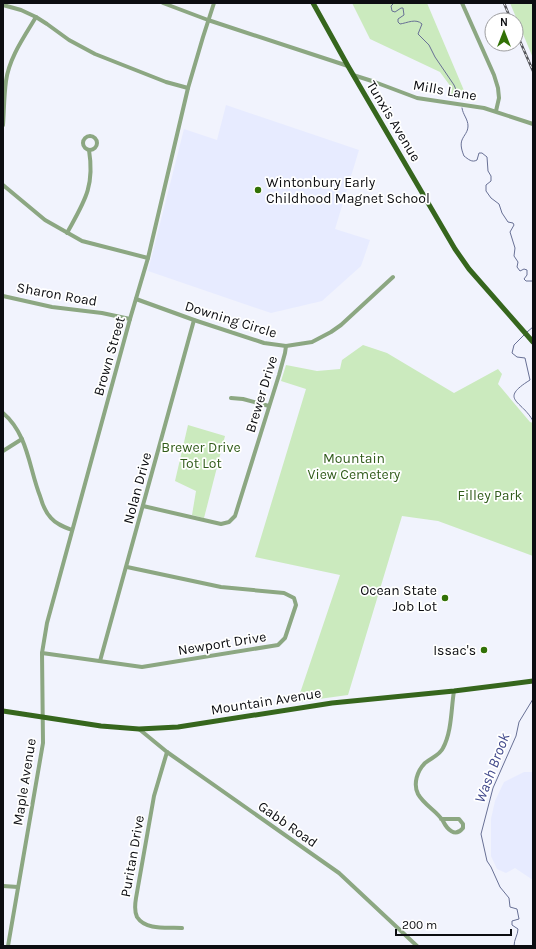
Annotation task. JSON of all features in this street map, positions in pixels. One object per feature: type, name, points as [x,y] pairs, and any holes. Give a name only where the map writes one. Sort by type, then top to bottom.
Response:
[{"type":"main road","name":"Tunxis Avenue","points":[[313,3],[353,75],[455,249],[469,270],[533,342]]},
{"type":"main road","name":"Mountain Avenue","points":[[3,711],[101,726],[139,729],[178,727],[332,703],[454,691],[533,680]]},
{"type":"street","points":[[163,3],[208,20],[348,66]]},
{"type":"street","name":"Brown Street","points":[[42,717],[42,653],[47,623],[148,258],[188,88],[214,3]]},
{"type":"street","points":[[462,3],[494,75],[499,98],[496,112]]},
{"type":"street","points":[[3,5],[21,10],[36,17],[69,40],[95,54],[166,82],[188,88]]},
{"type":"street","points":[[3,125],[6,81],[9,69],[21,42],[36,17]]},
{"type":"street","name":"Mills Lane","points":[[353,75],[418,98],[472,106],[533,124]]},
{"type":"street","points":[[67,233],[84,203],[92,176],[90,150]]},
{"type":"street","points":[[3,184],[45,220],[82,241],[148,258]]},
{"type":"street","name":"Downing Circle","points":[[136,299],[264,343],[286,346],[312,342],[331,332],[341,325],[393,277]]},
{"type":"street","name":"Sharon Road","points":[[3,296],[52,307],[102,313],[130,319]]},
{"type":"street","name":"Nolan Drive","points":[[100,661],[194,320]]},
{"type":"street","name":"Brewer Drive","points":[[143,506],[221,524],[228,522],[234,516],[269,406],[286,346]]},
{"type":"street","points":[[231,398],[243,398],[269,406]]},
{"type":"street","points":[[3,413],[14,425],[22,439],[46,511],[54,521],[72,530]]},
{"type":"street","points":[[3,451],[22,439]]},
{"type":"street","name":"Newport Drive","points":[[42,653],[142,666],[278,645],[285,638],[296,605],[294,598],[284,593],[221,587],[126,567]]},
{"type":"street","points":[[441,819],[459,818],[463,824],[463,828],[458,833],[454,833],[449,830],[441,819],[418,795],[415,782],[424,764],[443,750],[449,730],[454,691]]},
{"type":"street","name":"Maple Avenue","points":[[8,946],[40,761],[42,744],[42,717]]},
{"type":"street","name":"Gabb Road","points":[[139,729],[167,752],[340,873],[417,946]]},
{"type":"street","name":"Puritan Drive","points":[[167,752],[154,796],[135,909],[137,916],[142,922],[153,927],[182,928]]},
{"type":"street","points":[[3,886],[18,887]]},
{"type":"shaded area","name":"Wintonbury Early Childhood Magnet School","points":[[226,105],[359,150],[335,229],[370,240],[361,266],[322,301],[271,313],[148,271],[184,129],[217,140]]},
{"type":"shaded area","points":[[524,772],[533,772],[533,880],[515,868],[506,873],[497,869],[491,856],[491,819],[495,801],[504,782]]},
{"type":"green space","points":[[352,3],[427,3],[468,100],[450,96],[451,87],[440,72],[370,39]]},
{"type":"green space","points":[[510,3],[533,3],[533,58],[524,36],[524,12],[514,12]]},
{"type":"green space","name":"Mountain View Cemetery","points":[[363,345],[387,353],[454,393],[498,369],[502,374],[498,384],[530,422],[533,423],[533,556],[438,521],[402,516],[348,695],[297,702],[340,575],[255,557],[306,389],[281,381],[286,365],[317,371],[340,369],[342,360]]},
{"type":"green space","name":"Brewer Drive Tot Lot","points":[[188,425],[225,436],[204,518],[192,515],[196,491],[175,481]]},
{"type":"waterway","name":"Wash Brook","points":[[394,3],[391,6],[392,11],[395,12],[403,8],[404,15],[398,19],[400,24],[411,21],[417,21],[422,24],[418,34],[429,45],[435,57],[454,85],[460,99]]},
{"type":"waterway","name":"Wash Brook","points":[[462,108],[468,126],[467,132],[461,142],[464,156],[473,161],[477,160],[479,153],[482,153],[487,157],[488,171],[491,176],[491,181],[486,185],[486,191],[491,198],[499,204],[502,213],[508,222],[513,223],[514,225],[510,232],[515,248],[514,256],[518,262],[517,267],[520,271],[524,269],[527,270],[527,275],[524,279],[526,281],[533,281]]},
{"type":"waterway","name":"Wash Brook","points":[[527,332],[533,327]]},
{"type":"waterway","name":"Wash Brook","points":[[524,335],[514,345],[512,353],[517,357],[525,358],[530,380],[520,387],[515,392],[514,396],[515,400],[533,421]]},
{"type":"waterway","name":"Wash Brook","points":[[514,946],[518,929],[512,925],[512,921],[519,919],[517,909],[510,907],[509,898],[500,887],[487,861],[481,834],[493,788],[516,736],[519,722],[533,699]]},
{"type":"railway","points":[[504,3],[508,12]]},
{"type":"railway","points":[[524,50],[533,71]]},
{"type":"place","name":"Wintonbury Early Childhood Magnet School","points":[[258,190]]},
{"type":"place","name":"Ocean State Job Lot","points":[[445,598]]},
{"type":"place","name":"Issac's","points":[[484,650]]},
{"type":"park label","name":"Filley Park","points":[[490,495]]}]
